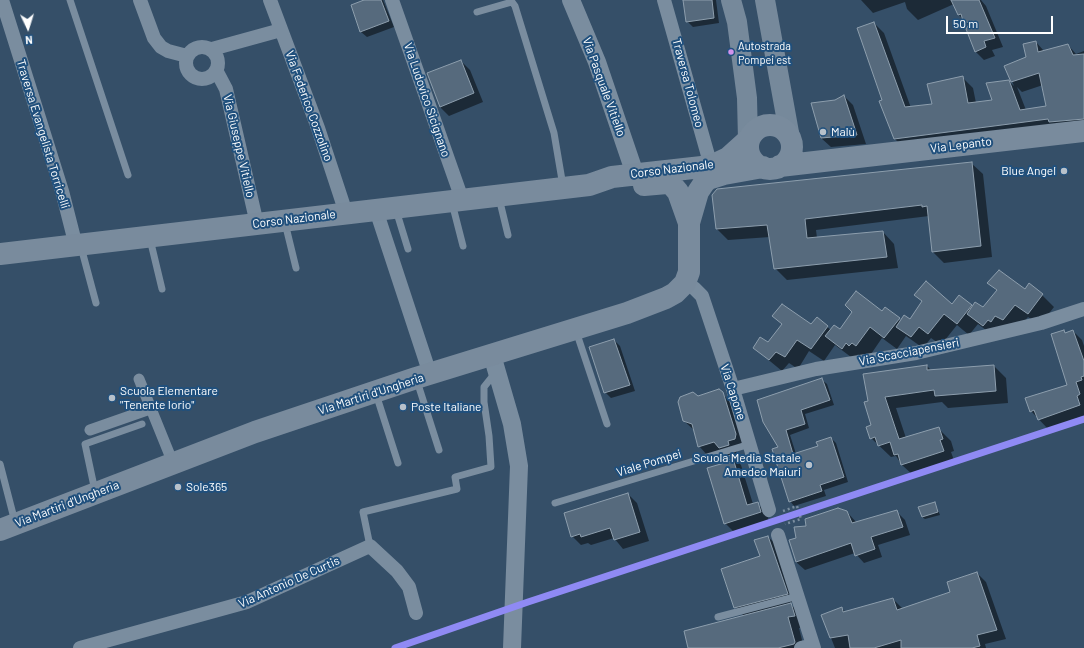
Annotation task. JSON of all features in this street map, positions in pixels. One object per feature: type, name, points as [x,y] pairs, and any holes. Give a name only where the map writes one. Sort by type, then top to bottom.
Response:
[{"type":"main road","points":[[731,0],[737,22],[747,98],[748,147],[752,160],[771,167],[789,157],[791,141],[765,0]]},
{"type":"main road","points":[[748,140],[756,129],[768,124],[781,128],[791,141]]},
{"type":"main road","name":"Via Lepanto","points":[[771,167],[1084,130]]},
{"type":"main road","name":"Corso Nazionale","points":[[589,185],[612,177],[711,166],[728,158],[748,140]]},
{"type":"main road","name":"Via Lepanto","points":[[791,141],[816,155],[837,160]]},
{"type":"main road","name":"Corso Nazionale","points":[[689,223],[698,192],[708,179],[724,174],[771,167]]},
{"type":"main road","name":"Corso Nazionale","points":[[0,254],[589,185],[614,187],[667,183],[678,192],[689,223]]},
{"type":"main road","points":[[685,283],[690,263],[689,223]]},
{"type":"main road","name":"Via Martiri d'Ungheria","points":[[8,528],[255,432],[423,376],[494,363],[576,328],[666,298],[675,293],[685,283]]},
{"type":"street","name":"Traversa Evangelista Torricelli","points":[[2,0],[78,245]]},
{"type":"street","points":[[140,0],[154,38],[161,47],[187,56]]},
{"type":"street","name":"Via Federico Cozzolino","points":[[270,0],[318,128],[346,213]]},
{"type":"street","name":"Via Ludovico Sicignano","points":[[392,0],[457,200]]},
{"type":"street","name":"Via Pasquale Vitiello","points":[[571,0],[597,62],[635,174]]},
{"type":"street","name":"Traversa Tolomeo","points":[[664,0],[711,166]]},
{"type":"street","points":[[216,70],[208,78],[197,78],[192,76],[186,66],[187,56],[190,51],[201,46],[212,49],[281,30]]},
{"type":"street","name":"Via Giuseppe Vitiello","points":[[212,49],[218,61],[216,70],[226,89],[257,224]]},
{"type":"street","points":[[386,209],[423,376]]},
{"type":"street","name":"Via Capone","points":[[685,283],[694,288],[702,296],[733,389],[769,510]]},
{"type":"street","name":"Via Scacciapensieri","points":[[733,389],[816,369],[916,353],[1041,323],[1084,308]]},
{"type":"street","points":[[494,363],[512,424],[518,458],[512,648]]},
{"type":"street","points":[[139,379],[173,463]]},
{"type":"street","points":[[90,430],[150,409]]},
{"type":"street","points":[[778,535],[798,596],[810,647]]},
{"type":"street","points":[[370,546],[397,571],[409,587],[416,613]]},
{"type":"street","name":"Via Antonio De Curtis","points":[[80,648],[247,602],[370,546]]},
{"type":"lane","points":[[70,0],[128,175]]},
{"type":"lane","points":[[477,12],[512,2],[515,6],[554,133],[563,188]]},
{"type":"lane","points":[[498,196],[508,235]]},
{"type":"lane","points":[[457,200],[463,246]]},
{"type":"lane","points":[[386,209],[408,249]]},
{"type":"lane","points":[[284,221],[296,268]]},
{"type":"lane","points":[[149,237],[162,289]]},
{"type":"lane","points":[[78,245],[96,303]]},
{"type":"lane","points":[[576,328],[607,424]]},
{"type":"lane","points":[[370,546],[363,512],[457,489],[455,477],[491,467],[489,436],[484,402],[484,387],[494,363]]},
{"type":"lane","points":[[423,376],[439,450]]},
{"type":"lane","points":[[376,392],[398,463]]},
{"type":"lane","points":[[96,493],[85,444],[142,424]]},
{"type":"lane","name":"Viale Pompei","points":[[555,503],[750,444]]},
{"type":"lane","points":[[0,464],[8,528]]},
{"type":"lane","points":[[718,617],[798,596]]},
{"type":"path","points":[[797,506],[801,519]]},
{"type":"building","points":[[364,0],[381,0],[389,21],[360,32],[351,5]]},
{"type":"building","points":[[683,0],[712,0],[714,18],[686,22]]},
{"type":"building","points":[[951,0],[979,0],[995,38],[984,41],[986,47],[975,52],[966,29],[970,23],[963,21],[961,14],[958,15]]},
{"type":"building","points":[[874,22],[905,107],[932,104],[927,84],[963,76],[968,103],[992,100],[986,83],[1009,80],[1020,110],[1046,106],[1039,73],[1011,82],[1004,66],[1026,57],[1023,44],[1036,41],[1038,52],[1068,44],[1073,55],[1084,54],[1084,119],[1049,122],[1048,119],[894,139],[879,101],[882,100],[857,28]]},
{"type":"building","points":[[461,60],[474,93],[440,107],[427,73]]},
{"type":"building","points":[[844,95],[857,135],[821,138],[811,103],[835,100]]},
{"type":"building","points":[[972,162],[981,246],[932,252],[927,206],[922,207],[922,205],[805,219],[807,238],[883,231],[887,257],[774,269],[767,225],[716,229],[712,195],[717,189]]},
{"type":"building","points":[[999,270],[1025,289],[1029,283],[1043,294],[1028,314],[1015,305],[1003,320],[995,316],[991,322],[988,320],[983,326],[967,314],[975,302],[983,307],[997,290],[987,283]]},
{"type":"building","points":[[926,281],[952,304],[959,295],[972,305],[957,324],[944,314],[928,334],[919,327],[911,337],[896,327],[904,315],[910,319],[922,301],[914,295]]},
{"type":"building","points":[[856,291],[882,311],[885,307],[900,318],[884,338],[870,327],[856,346],[852,343],[849,346],[846,343],[842,349],[825,336],[834,325],[840,329],[852,312],[845,305]]},
{"type":"building","points":[[782,304],[811,324],[817,317],[828,326],[811,349],[797,340],[785,357],[776,352],[769,360],[753,348],[760,337],[768,342],[782,324],[772,316]]},
{"type":"building","points":[[1064,330],[1065,333],[1073,330],[1084,361],[1084,376],[1081,377],[1082,380],[1076,382],[1080,394],[1077,396],[1080,405],[1038,420],[1034,410],[1030,412],[1025,398],[1067,385],[1051,334]]},
{"type":"building","points":[[614,339],[630,385],[604,393],[589,347]]},
{"type":"building","points":[[927,365],[927,370],[994,365],[996,391],[935,396],[934,390],[885,397],[899,439],[939,427],[943,439],[940,440],[944,451],[901,465],[898,454],[894,455],[890,442],[878,446],[875,437],[870,439],[866,427],[871,425],[864,402],[868,401],[863,374]]},
{"type":"building","points":[[822,378],[830,400],[801,410],[805,424],[786,430],[793,454],[818,446],[816,442],[831,437],[844,477],[820,485],[822,491],[789,502],[772,449],[778,447],[763,422],[757,400]]},
{"type":"building","points":[[719,389],[723,392],[736,434],[735,439],[728,441],[729,445],[719,448],[714,442],[698,447],[692,424],[683,421],[678,402],[680,397],[693,392],[698,396]]},
{"type":"building","points":[[732,455],[747,505],[758,502],[761,512],[724,524],[707,468],[731,461],[726,456]]},
{"type":"building","points":[[628,493],[640,532],[614,540],[610,528],[581,537],[580,534],[571,537],[564,513]]},
{"type":"building","points":[[935,502],[938,512],[922,517],[918,507]]},
{"type":"building","points":[[838,508],[847,511],[852,523],[897,510],[903,527],[871,537],[875,549],[855,556],[851,543],[796,562],[789,540],[796,538],[794,527],[806,526],[805,519]]},
{"type":"building","points":[[768,536],[788,594],[734,608],[721,569],[760,556],[754,540]]},
{"type":"building","points":[[977,572],[997,630],[977,635],[980,646],[972,648],[901,648],[901,640],[874,648],[850,648],[848,635],[830,638],[821,615],[842,607],[843,612],[893,598],[897,610],[950,592],[947,582]]},
{"type":"building","points":[[791,603],[795,616],[788,617],[795,642],[794,644],[778,648],[688,648],[684,631]]},
{"type":"transit line","points":[[395,648],[528,602],[1084,419]]},
{"type":"place","name":"Autostrada Pompei est","points":[[731,52]]},
{"type":"place","name":"Malù","points":[[823,132]]},
{"type":"place","name":"Blue Angel","points":[[1064,171]]},
{"type":"place","name":"Scuola Elementare \"Tenente Iorio\"","points":[[112,398]]},
{"type":"place","name":"Poste Italiane","points":[[403,407]]},
{"type":"place","name":"Scuola Media Statale Amedeo Maiuri","points":[[809,465]]},
{"type":"place","name":"Sole365","points":[[178,487]]}]
